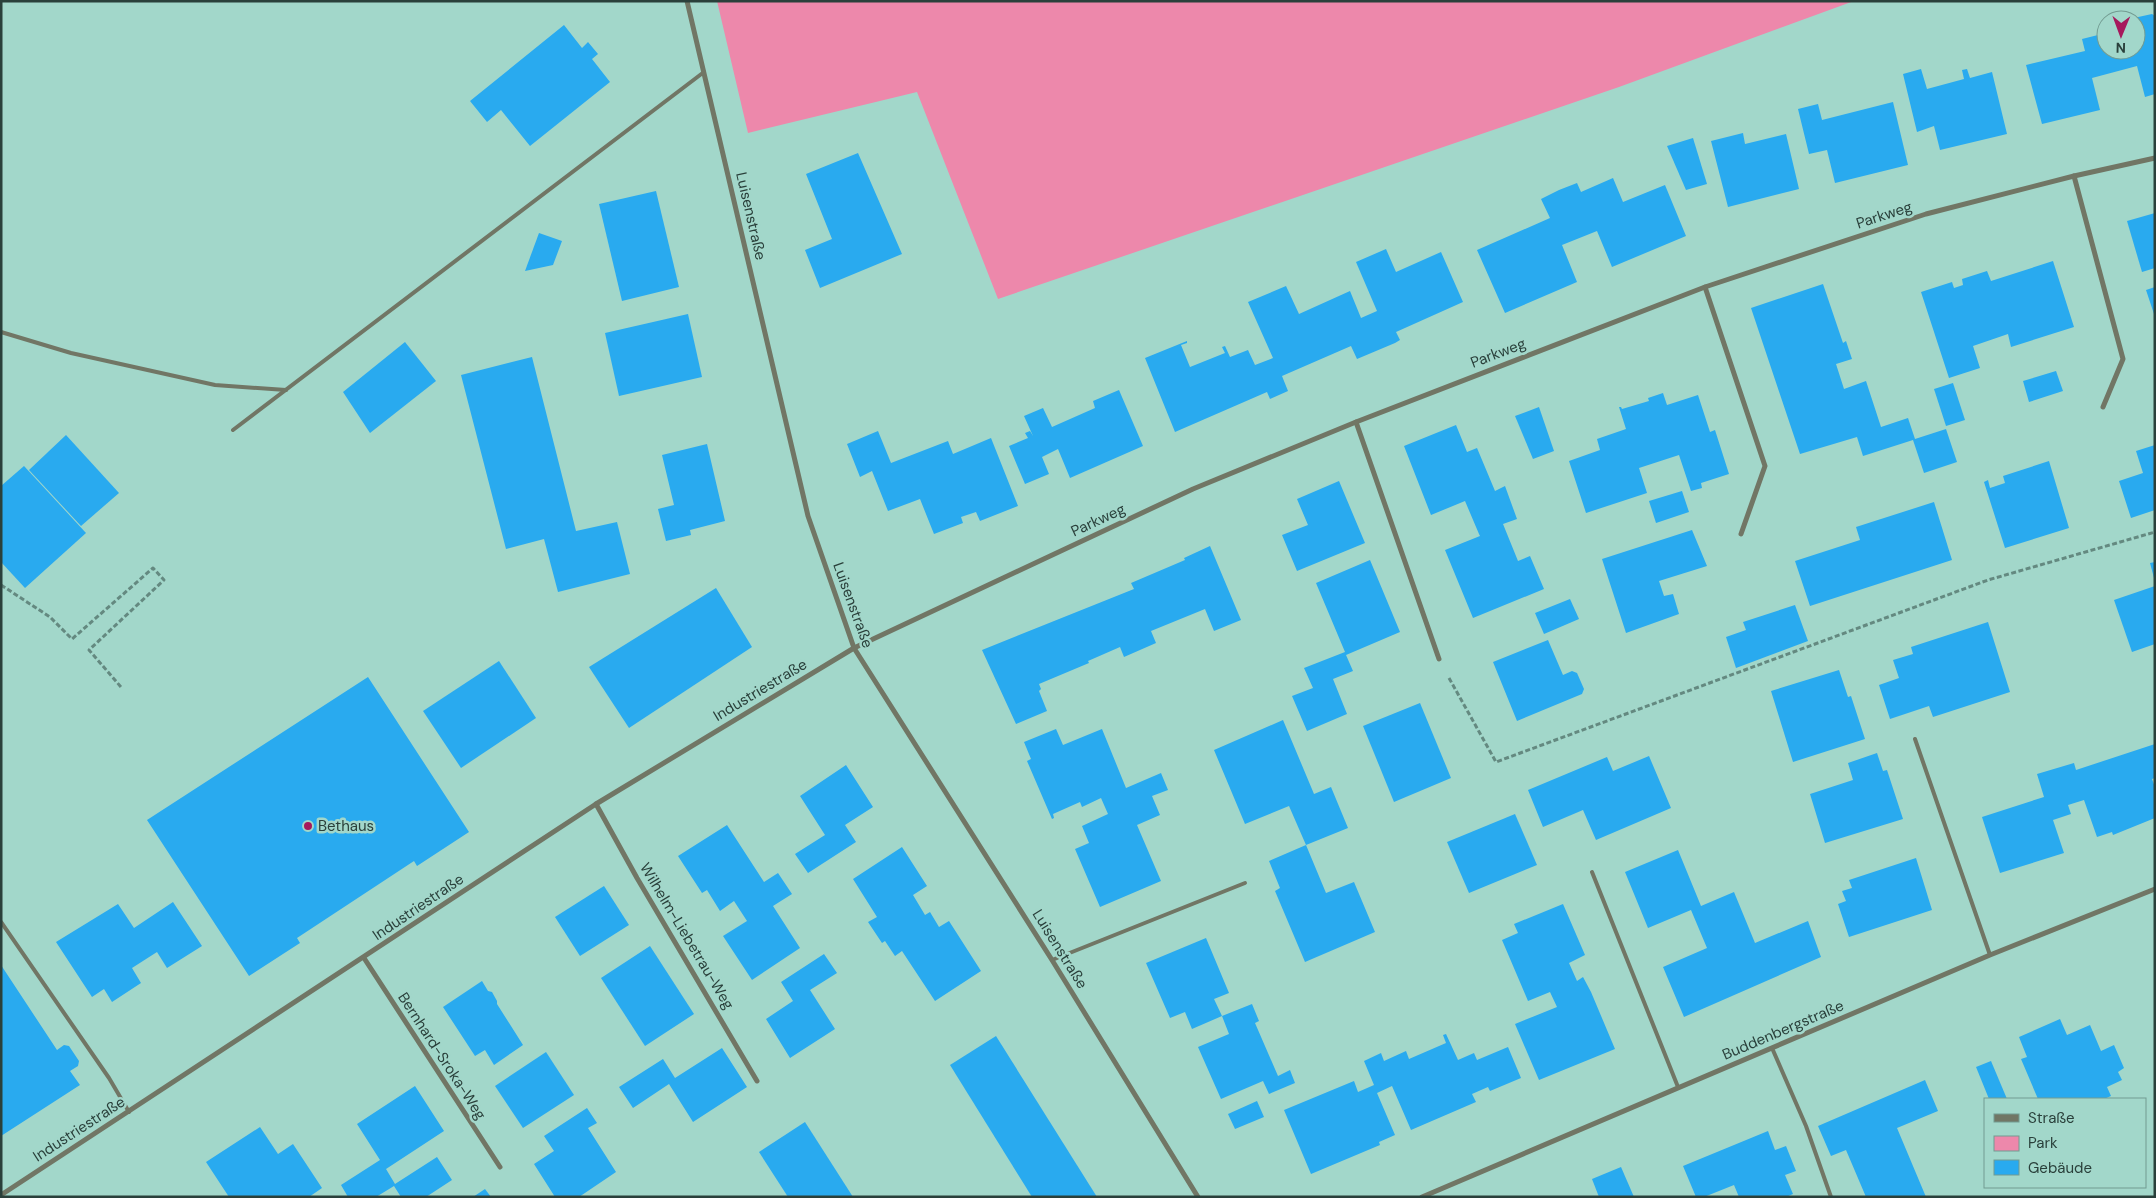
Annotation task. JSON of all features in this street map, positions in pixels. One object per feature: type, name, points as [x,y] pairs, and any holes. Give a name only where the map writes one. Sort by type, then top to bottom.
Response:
[{"type":"street","name":"Luisenstraße","points":[[687,1],[808,516],[854,648],[1052,960],[1198,1197]]},
{"type":"street","name":"Parkweg","points":[[854,648],[1192,489],[1356,422],[1705,287],[1926,214],[2074,176],[2155,158]]},
{"type":"street","points":[[2074,176],[2123,359],[2103,407]]},
{"type":"street","points":[[1705,287],[1765,466],[1741,534]]},
{"type":"street","points":[[1356,422],[1438,659]]},
{"type":"street","name":"Industriestraße","points":[[1,1195],[596,804],[854,648]]},
{"type":"street","name":"Wilhelm-Liebetrau-Weg","points":[[596,804],[637,878],[758,1081]]},
{"type":"street","name":"Buddenbergstraße","points":[[1422,1197],[1990,955],[2155,889]]},
{"type":"street","name":"Bernhard-Sroka-Weg","points":[[364,958],[500,1167]]},
{"type":"lane","points":[[233,430],[704,72]]},
{"type":"lane","points":[[1,332],[71,353],[215,385],[286,390]]},
{"type":"lane","points":[[1915,739],[1990,955]]},
{"type":"lane","points":[[1592,872],[1678,1087]]},
{"type":"lane","points":[[1052,960],[1245,883]]},
{"type":"lane","points":[[1,922],[109,1078],[129,1112]]},
{"type":"lane","points":[[1772,1048],[1806,1126],[1832,1197]]},
{"type":"path","points":[[1438,659],[1496,762],[1988,580],[2155,532]]},
{"type":"path","points":[[1,586],[50,617],[72,638],[153,568],[164,580],[89,650],[121,687]]},
{"type":"green space","points":[[717,1],[1854,1],[1619,87],[998,299],[917,92],[748,133]]},
{"type":"building","points":[[2152,14],[2155,16],[2155,94],[2145,97],[2137,66],[2092,78],[2100,110],[2042,124],[2026,65],[2085,51],[2082,39],[2096,36],[2096,60],[2146,60],[2146,15]]},
{"type":"building","points":[[564,25],[582,48],[588,42],[598,54],[592,59],[610,82],[530,146],[501,110],[487,122],[470,101]]},
{"type":"building","points":[[1921,69],[1927,89],[1964,79],[1962,70],[1967,69],[1970,78],[1992,72],[2007,134],[1940,150],[1934,126],[1917,132],[1903,74]]},
{"type":"building","points":[[1893,102],[1908,165],[1835,183],[1827,150],[1809,154],[1798,109],[1818,104],[1822,120]]},
{"type":"building","points":[[1743,133],[1745,144],[1786,134],[1799,189],[1728,207],[1711,141]]},
{"type":"building","points":[[1693,138],[1707,184],[1686,190],[1667,146]]},
{"type":"building","points":[[858,153],[902,254],[820,288],[805,250],[832,239],[806,174]]},
{"type":"building","points":[[1613,178],[1623,202],[1665,185],[1686,236],[1612,267],[1597,231],[1562,245],[1577,282],[1505,313],[1477,250],[1550,218],[1541,199],[1577,183],[1581,192]]},
{"type":"building","points":[[656,191],[679,287],[622,301],[599,204]]},
{"type":"building","points":[[2155,213],[2155,268],[2142,272],[2127,221]]},
{"type":"building","points":[[539,233],[562,241],[553,265],[525,271]]},
{"type":"building","points":[[1386,249],[1396,272],[1441,252],[1463,302],[1396,332],[1400,340],[1395,343],[1357,359],[1351,346],[1282,376],[1288,391],[1270,399],[1267,392],[1175,432],[1145,358],[1187,341],[1187,343],[1181,345],[1190,367],[1225,353],[1222,347],[1225,346],[1230,357],[1248,350],[1255,365],[1273,358],[1248,302],[1286,286],[1299,314],[1350,291],[1361,318],[1377,311],[1356,262]]},
{"type":"building","points":[[2053,261],[2074,327],[2011,347],[2008,334],[1973,346],[1980,368],[1949,378],[1921,292],[1952,282],[1954,288],[1963,285],[1962,279],[1987,271],[1991,281]]},
{"type":"building","points":[[1823,284],[1843,343],[1846,341],[1852,359],[1836,364],[1844,389],[1866,381],[1881,427],[1908,418],[1915,439],[1946,429],[1957,462],[1924,473],[1913,440],[1863,456],[1857,437],[1800,454],[1751,308]]},
{"type":"building","points":[[2155,287],[2155,314],[2154,314],[2146,290]]},
{"type":"building","points":[[688,314],[702,377],[619,396],[605,333]]},
{"type":"building","points":[[405,342],[436,381],[370,433],[343,392]]},
{"type":"building","points":[[532,357],[576,531],[617,522],[630,574],[558,592],[544,539],[506,549],[461,375]]},
{"type":"building","points":[[2056,371],[2063,391],[2029,402],[2023,381]]},
{"type":"building","points":[[1953,383],[1965,420],[1946,426],[1934,389]]},
{"type":"building","points":[[1119,390],[1143,446],[1070,478],[1058,449],[1042,457],[1049,474],[1025,484],[1009,446],[1028,438],[1025,433],[1030,431],[1033,436],[1024,416],[1043,408],[1052,427],[1095,408],[1093,401]]},
{"type":"building","points":[[1663,393],[1667,405],[1698,395],[1710,432],[1715,430],[1729,474],[1701,483],[1702,488],[1691,491],[1679,455],[1639,468],[1647,493],[1586,513],[1569,461],[1600,450],[1597,439],[1626,429],[1619,407],[1622,409],[1649,401],[1648,398]]},
{"type":"building","points":[[1539,407],[1554,451],[1533,459],[1515,416]]},
{"type":"building","points":[[1456,425],[1467,452],[1477,448],[1495,491],[1505,486],[1517,519],[1503,524],[1518,561],[1530,556],[1544,589],[1473,618],[1445,550],[1480,536],[1465,501],[1431,515],[1404,446]]},
{"type":"building","points":[[878,431],[891,463],[948,441],[953,454],[991,438],[1018,506],[980,521],[976,512],[961,517],[963,523],[934,534],[920,499],[888,511],[872,471],[860,477],[847,444]]},
{"type":"building","points":[[66,435],[119,493],[81,526],[29,470]]},
{"type":"building","points":[[707,444],[725,521],[690,530],[691,535],[666,541],[658,509],[674,505],[662,455]]},
{"type":"building","points":[[2155,445],[2155,510],[2131,518],[2119,481],[2143,473],[2136,451]]},
{"type":"building","points":[[2049,461],[2069,528],[2005,548],[1984,482],[1988,480],[1990,488],[2005,483],[2003,476]]},
{"type":"building","points":[[24,466],[86,533],[25,588],[1,562],[1,486]]},
{"type":"building","points":[[1339,481],[1365,543],[1297,571],[1282,535],[1308,525],[1297,499]]},
{"type":"building","points":[[1682,491],[1689,512],[1656,523],[1649,501]]},
{"type":"building","points":[[1934,502],[1952,560],[1810,606],[1795,561],[1860,540],[1856,527]]},
{"type":"building","points":[[1692,530],[1707,566],[1659,581],[1664,596],[1673,594],[1679,614],[1626,633],[1602,559]]},
{"type":"building","points":[[1210,546],[1241,620],[1214,631],[1205,609],[1151,631],[1156,643],[1124,657],[1120,647],[1088,661],[1089,663],[1039,684],[1041,689],[1039,691],[1047,711],[1016,724],[982,650],[1134,589],[1131,583],[1185,560],[1184,558]]},
{"type":"building","points":[[1370,560],[1400,632],[1346,655],[1353,671],[1333,679],[1347,714],[1307,731],[1292,696],[1313,688],[1304,668],[1345,652],[1316,583]]},
{"type":"building","points":[[2155,562],[2155,577],[2154,578],[2150,563]]},
{"type":"building","points":[[2155,586],[2155,644],[2132,652],[2114,600]]},
{"type":"building","points":[[716,588],[752,647],[629,728],[589,667]]},
{"type":"building","points":[[1570,599],[1579,619],[1544,634],[1535,613]]},
{"type":"building","points":[[1795,605],[1808,641],[1736,668],[1726,637],[1746,630],[1743,622]]},
{"type":"building","points":[[1988,622],[2010,692],[1933,717],[1929,706],[1890,719],[1879,685],[1899,678],[1893,660],[1913,654],[1911,647]]},
{"type":"building","points":[[1548,640],[1563,675],[1572,671],[1577,673],[1584,689],[1582,694],[1517,721],[1493,662]]},
{"type":"building","points":[[499,661],[536,718],[461,768],[423,711]]},
{"type":"building","points":[[1839,670],[1848,697],[1851,696],[1865,739],[1793,762],[1771,691]]},
{"type":"building","name":"Bethaus","points":[[368,677],[469,832],[417,866],[414,861],[297,938],[300,943],[249,976],[147,820]]},
{"type":"building","points":[[1420,703],[1451,778],[1394,802],[1363,726]]},
{"type":"building","points":[[1283,720],[1314,794],[1331,787],[1348,828],[1306,845],[1289,806],[1245,824],[1214,750]]},
{"type":"building","points":[[1056,729],[1063,745],[1102,729],[1126,788],[1161,773],[1168,790],[1152,796],[1160,815],[1137,825],[1161,881],[1100,907],[1075,849],[1089,843],[1082,826],[1108,814],[1101,798],[1082,807],[1080,802],[1053,814],[1054,818],[1052,819],[1027,761],[1031,759],[1024,742]]},
{"type":"building","points":[[2155,744],[2155,778],[2152,779],[2155,787],[2155,818],[2113,835],[2112,832],[2097,837],[2084,800],[2068,805],[2071,814],[2053,820],[2064,853],[2000,873],[1982,817],[2044,797],[2037,774],[2074,763],[2076,770]]},
{"type":"building","points":[[1877,753],[1883,771],[1887,770],[1903,819],[1825,843],[1810,794],[1853,780],[1848,763]]},
{"type":"building","points":[[1649,756],[1671,808],[1596,840],[1583,810],[1543,827],[1528,790],[1607,757],[1613,771]]},
{"type":"building","points":[[846,765],[873,807],[845,825],[856,842],[808,873],[795,854],[825,835],[800,796]]},
{"type":"building","points":[[1515,814],[1537,865],[1469,893],[1447,842]]},
{"type":"building","points":[[727,825],[764,882],[778,873],[792,894],[773,906],[800,948],[752,980],[723,936],[747,921],[734,901],[720,911],[707,890],[702,893],[678,856]]},
{"type":"building","points":[[1306,845],[1326,893],[1354,882],[1375,932],[1305,962],[1275,891],[1280,888],[1269,861]]},
{"type":"building","points":[[902,847],[927,886],[913,895],[925,915],[930,912],[939,927],[949,921],[981,971],[935,1001],[902,951],[895,956],[885,941],[882,943],[868,922],[877,917],[853,879]]},
{"type":"building","points":[[1678,850],[1701,906],[1734,892],[1755,943],[1808,921],[1821,957],[1684,1017],[1663,967],[1707,948],[1691,910],[1648,928],[1625,872]]},
{"type":"building","points":[[1916,858],[1932,910],[1849,937],[1838,904],[1846,901],[1842,891],[1852,888],[1849,880]]},
{"type":"building","points":[[604,886],[629,925],[580,956],[555,917]]},
{"type":"building","points":[[173,902],[202,946],[167,968],[157,952],[132,968],[141,983],[112,1002],[104,989],[92,997],[56,942],[118,904],[134,928]]},
{"type":"building","points":[[1563,904],[1585,955],[1569,963],[1577,981],[1583,977],[1615,1049],[1539,1080],[1515,1024],[1557,1007],[1550,992],[1528,1001],[1502,940],[1518,933],[1514,924]]},
{"type":"building","points":[[1206,938],[1229,993],[1214,999],[1222,1016],[1192,1029],[1185,1012],[1170,1018],[1146,963]]},
{"type":"building","points":[[650,946],[694,1014],[645,1046],[601,978]]},
{"type":"building","points":[[824,954],[837,973],[810,990],[835,1029],[790,1058],[766,1019],[793,1001],[781,982]]},
{"type":"building","points":[[1,965],[57,1050],[64,1045],[69,1046],[79,1061],[78,1066],[70,1071],[80,1085],[1,1136]]},
{"type":"building","points":[[482,981],[488,991],[492,992],[497,1004],[523,1045],[494,1065],[485,1050],[475,1056],[443,1007]]},
{"type":"building","points":[[1252,1004],[1259,1021],[1255,1023],[1278,1076],[1290,1070],[1295,1083],[1269,1094],[1263,1081],[1221,1099],[1198,1047],[1229,1034],[1222,1016]]},
{"type":"building","points":[[2060,1019],[2067,1035],[2090,1025],[2101,1051],[2114,1045],[2124,1068],[2118,1072],[2122,1080],[2107,1087],[2111,1096],[2106,1098],[2038,1098],[2021,1059],[2027,1057],[2019,1037]]},
{"type":"building","points":[[1446,1034],[1458,1060],[1474,1053],[1477,1060],[1508,1047],[1521,1078],[1490,1091],[1488,1087],[1472,1094],[1476,1102],[1411,1130],[1392,1086],[1377,1093],[1395,1135],[1379,1142],[1380,1145],[1311,1174],[1284,1110],[1354,1081],[1358,1092],[1374,1085],[1364,1061],[1381,1053],[1384,1061],[1406,1051],[1409,1059],[1446,1043],[1443,1035]]},
{"type":"building","points":[[996,1036],[1097,1197],[1032,1197],[950,1065]]},
{"type":"building","points":[[722,1048],[747,1087],[693,1122],[669,1084],[633,1108],[619,1087],[663,1059],[675,1078]]},
{"type":"building","points":[[546,1052],[574,1095],[523,1128],[495,1086]]},
{"type":"building","points":[[1991,1061],[2007,1098],[1989,1098],[1976,1067]]},
{"type":"building","points":[[1925,1080],[1938,1111],[1897,1128],[1926,1197],[1866,1197],[1846,1150],[1831,1156],[1818,1126]]},
{"type":"building","points":[[415,1086],[444,1131],[386,1169],[395,1184],[437,1157],[452,1180],[426,1197],[401,1197],[394,1186],[376,1197],[348,1197],[341,1185],[380,1160],[357,1124]]},
{"type":"building","points":[[1257,1101],[1264,1117],[1235,1129],[1228,1114]]},
{"type":"building","points":[[587,1108],[597,1123],[588,1128],[616,1172],[579,1197],[555,1197],[534,1164],[554,1151],[544,1136]]},
{"type":"building","points":[[805,1122],[853,1197],[788,1197],[759,1152]]},
{"type":"building","points":[[260,1127],[278,1154],[293,1144],[322,1188],[309,1197],[229,1197],[206,1162]]},
{"type":"building","points":[[1768,1131],[1775,1150],[1786,1146],[1796,1171],[1785,1175],[1793,1194],[1786,1197],[1739,1197],[1734,1185],[1704,1197],[1696,1197],[1683,1166]]},
{"type":"building","points":[[1621,1167],[1634,1197],[1599,1197],[1592,1179]]},
{"type":"building","points":[[485,1189],[491,1197],[473,1197]]},
{"type":"place","name":"Bethaus","points":[[308,826]]}]
